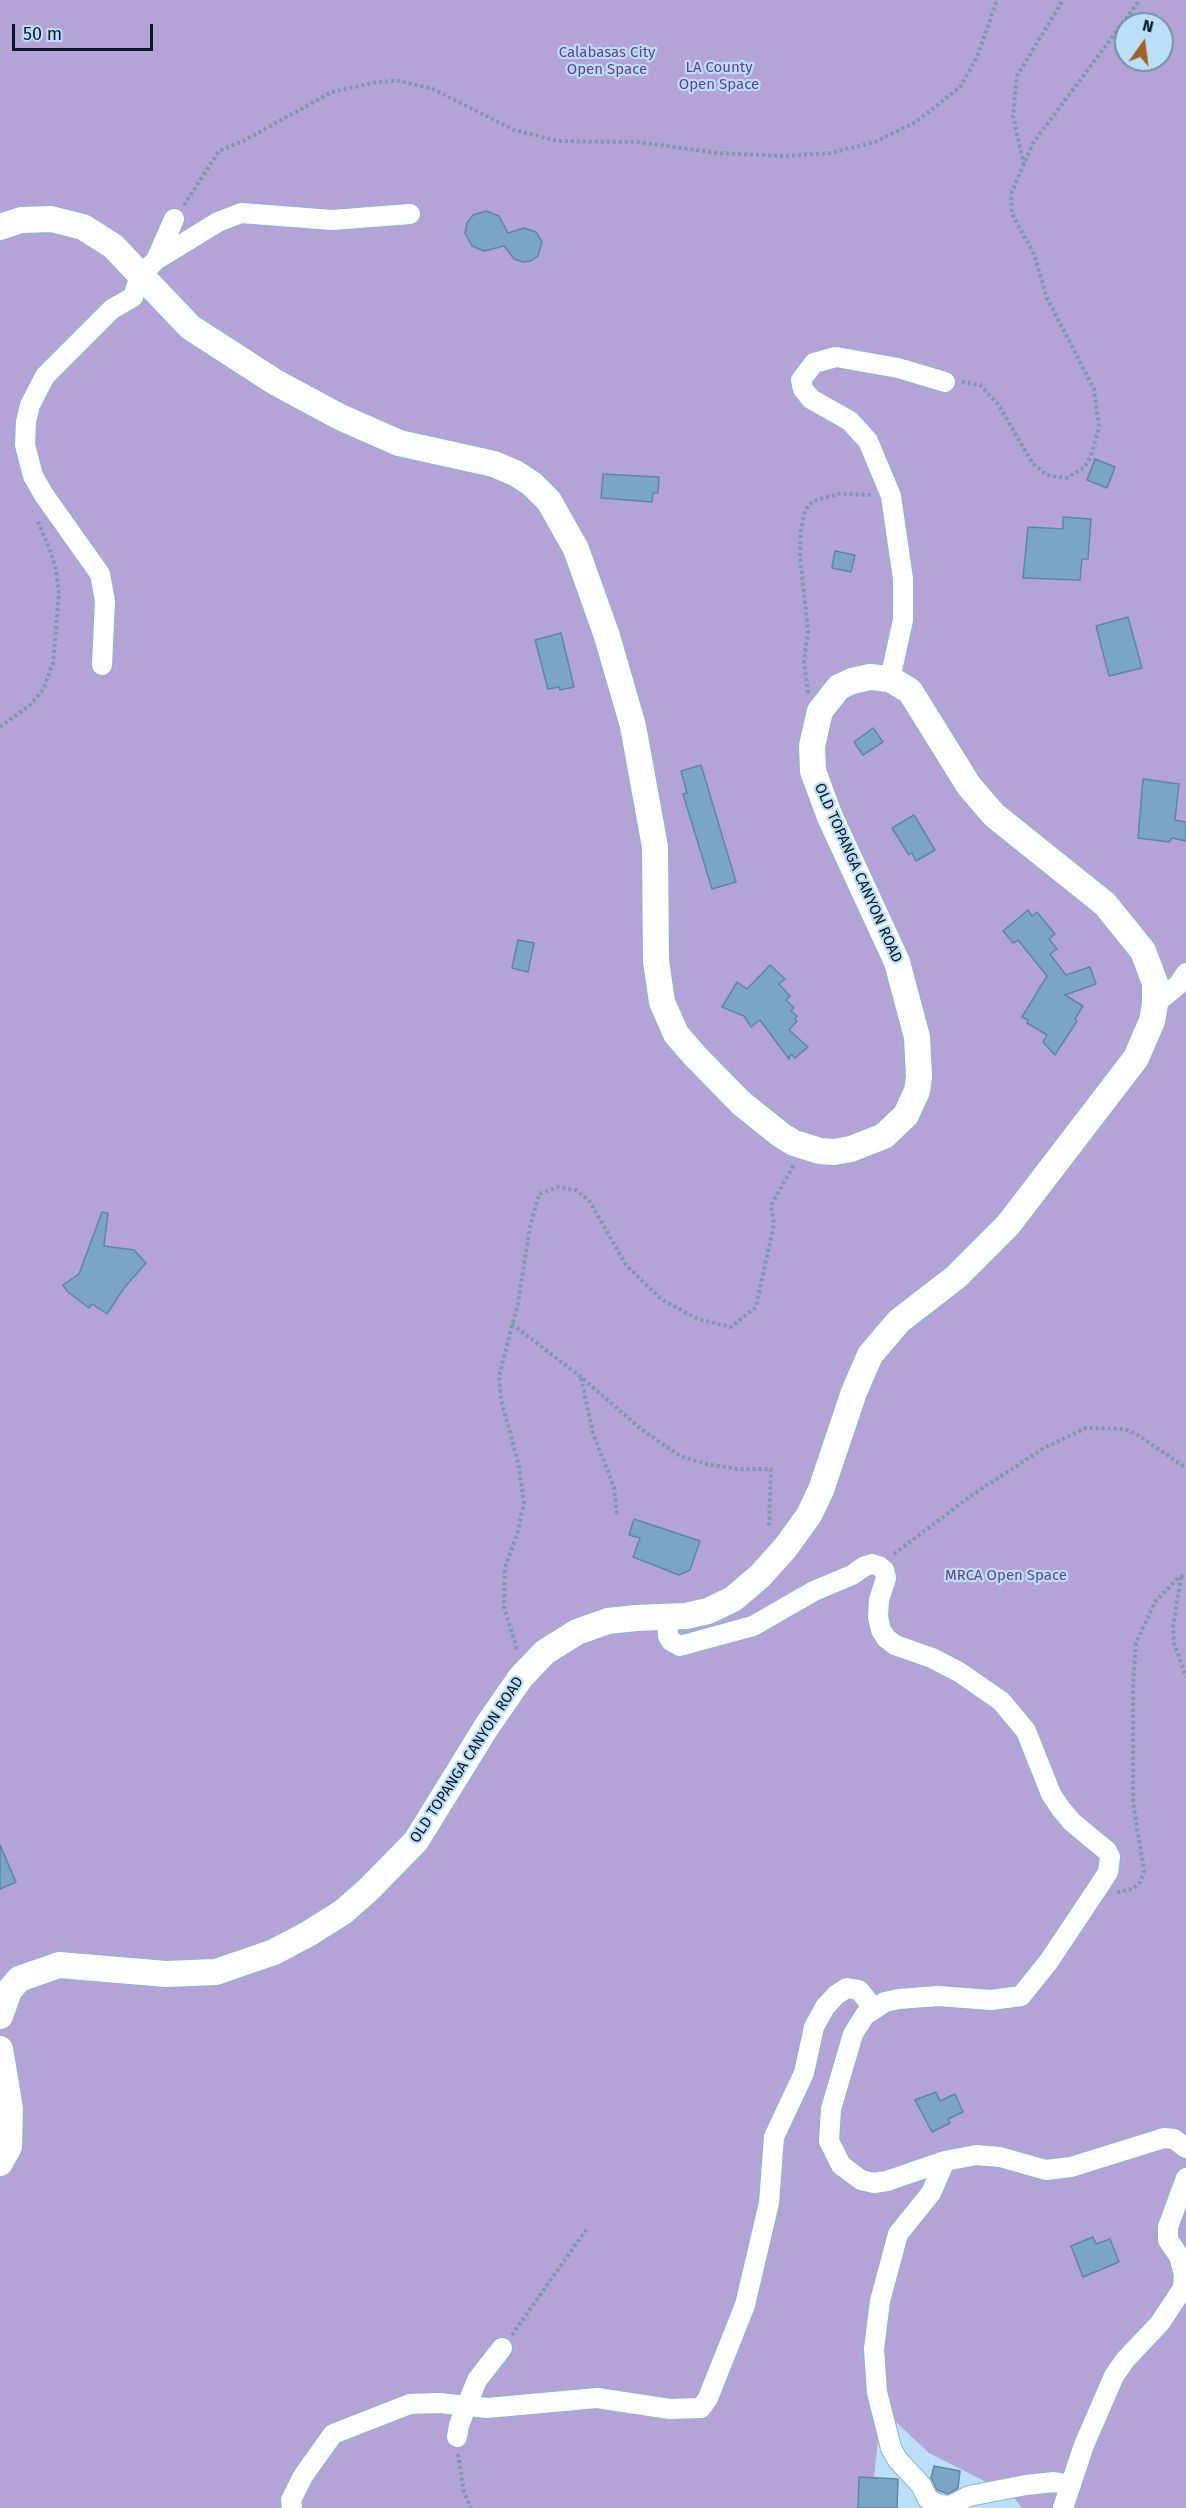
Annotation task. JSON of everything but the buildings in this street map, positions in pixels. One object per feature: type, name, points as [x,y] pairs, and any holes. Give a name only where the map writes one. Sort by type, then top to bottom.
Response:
[{"type":"main road","name":"OLD TOPANGA CANYON ROAD","points":[[0,227],[21,220],[51,219],[83,227],[148,268],[190,327],[275,382],[339,417],[399,443],[494,465],[517,474],[532,484],[549,501],[576,549],[607,636],[633,726],[655,847],[658,984],[668,1018],[676,1034],[695,1056],[741,1103],[781,1135],[805,1146],[834,1152],[851,1149],[884,1136],[906,1115],[917,1091],[919,1077],[917,1037],[897,962],[830,817],[813,771],[812,746],[820,711],[839,687],[852,681],[870,677],[890,679],[909,691],[969,786],[994,815],[1105,904],[1143,951],[1155,983],[1152,1021],[1136,1058],[1008,1225],[956,1276],[899,1322],[870,1355],[854,1392],[821,1490],[809,1515],[786,1547],[760,1576],[733,1599],[698,1614],[667,1618],[623,1619],[596,1624],[545,1652],[521,1677],[487,1726],[416,1841],[343,1912],[308,1934],[274,1952],[216,1972],[166,1974],[59,1965],[19,1979],[9,1991],[0,2016]]},
{"type":"main road","points":[[0,2049],[10,2109],[9,2147],[0,2163]]},
{"type":"lane","points":[[148,268],[218,222],[241,213],[332,220],[410,214]]},
{"type":"lane","points":[[102,665],[105,601],[100,574],[33,476],[25,445],[26,422],[30,405],[45,376],[112,309],[133,297],[174,219]]},
{"type":"lane","points":[[890,679],[903,620],[903,579],[891,496],[868,441],[850,421],[811,399],[803,389],[801,380],[814,363],[836,357],[898,368],[945,382]]},
{"type":"lane","points":[[1155,1004],[1178,985],[1186,973]]},
{"type":"lane","points":[[667,1618],[668,1636],[671,1641],[680,1646],[753,1626],[814,1591],[872,1564],[879,1566],[884,1570],[886,1578],[879,1600],[878,1617],[886,1638],[895,1645],[932,1658],[959,1672],[1000,1701],[1026,1731],[1051,1794],[1061,1809],[1072,1822],[1107,1851],[1110,1865],[1093,1896],[1049,1961],[1020,1996],[991,2000],[918,1996],[892,2000],[865,2015],[853,2034],[837,2085],[828,2127],[833,2153],[850,2174],[874,2183],[887,2181],[945,2161],[976,2155],[1000,2157],[1046,2170],[1080,2164],[1164,2138],[1174,2139],[1186,2148]]},
{"type":"lane","points":[[292,2508],[291,2500],[303,2476],[333,2434],[410,2404],[439,2403],[487,2408],[597,2398],[626,2400],[670,2409],[701,2408],[708,2398],[746,2305],[769,2204],[774,2137],[804,2073],[814,2028],[825,2007],[836,1995],[847,1988],[859,1990],[874,2008]]},
{"type":"lane","points":[[945,2161],[931,2193],[898,2234],[880,2301],[874,2349],[877,2392],[891,2448],[897,2459],[921,2485],[928,2499],[939,2505],[950,2506],[969,2496],[1026,2485],[1054,2482],[1071,2485]]},
{"type":"lane","points":[[1063,2508],[1084,2445],[1114,2376],[1125,2360],[1160,2323],[1183,2288],[1184,2274],[1179,2256],[1168,2240],[1168,2227],[1186,2178]]},
{"type":"lane","points":[[457,2437],[477,2380],[502,2348]]},
{"type":"path","points":[[174,219],[219,151],[243,141],[332,92],[376,82],[399,81],[433,89],[514,130],[558,141],[638,142],[717,153],[785,156],[831,153],[864,145],[916,122],[960,87],[977,57],[997,0]]},
{"type":"path","points":[[1024,165],[1012,116],[1017,76],[1063,0]]},
{"type":"path","points":[[945,382],[980,385],[998,404],[1033,464],[1047,475],[1066,477],[1084,468],[1091,456],[1099,426],[1094,389],[1047,298],[1034,255],[1012,214],[1011,194],[1033,143],[1140,0]]},
{"type":"path","points":[[820,711],[806,690],[805,680],[804,662],[808,630],[800,558],[801,530],[805,510],[813,501],[838,494],[891,496]]},
{"type":"path","points":[[0,727],[30,705],[43,690],[56,648],[59,594],[56,569],[49,546],[34,515]]},
{"type":"path","points":[[520,1655],[504,1607],[505,1567],[517,1535],[524,1503],[518,1462],[501,1400],[499,1376],[518,1303],[530,1227],[539,1194],[558,1187],[576,1190],[590,1202],[626,1264],[661,1299],[698,1319],[730,1327],[756,1307],[774,1224],[771,1204],[805,1146]]},
{"type":"path","points":[[512,1324],[581,1377],[641,1429],[680,1456],[737,1469],[771,1468],[769,1528]]},
{"type":"path","points":[[581,1377],[592,1434],[614,1488],[616,1516]]},
{"type":"path","points":[[879,1566],[972,1495],[1044,1448],[1086,1428],[1124,1429],[1138,1435],[1186,1468]]},
{"type":"path","points":[[1093,1896],[1133,1889],[1140,1882],[1144,1871],[1133,1802],[1133,1682],[1136,1643],[1155,1602],[1184,1575]]},
{"type":"path","points":[[1184,1575],[1173,1626],[1174,1643],[1186,1677]]},
{"type":"path","points":[[502,2348],[586,2230]]},
{"type":"path","points":[[457,2437],[464,2492],[471,2508]]},
{"type":"green space","points":[[0,0],[1186,0],[1186,2508],[1022,2508],[1012,2495],[929,2453],[881,2408],[871,2508],[0,2508]]},
{"type":"park label","name":"Calabasas City Open Space","points":[[607,62]]},
{"type":"park label","name":"LA County Open Space","points":[[719,76]]},
{"type":"park label","name":"MRCA Open Space","points":[[1006,1576]]}]
